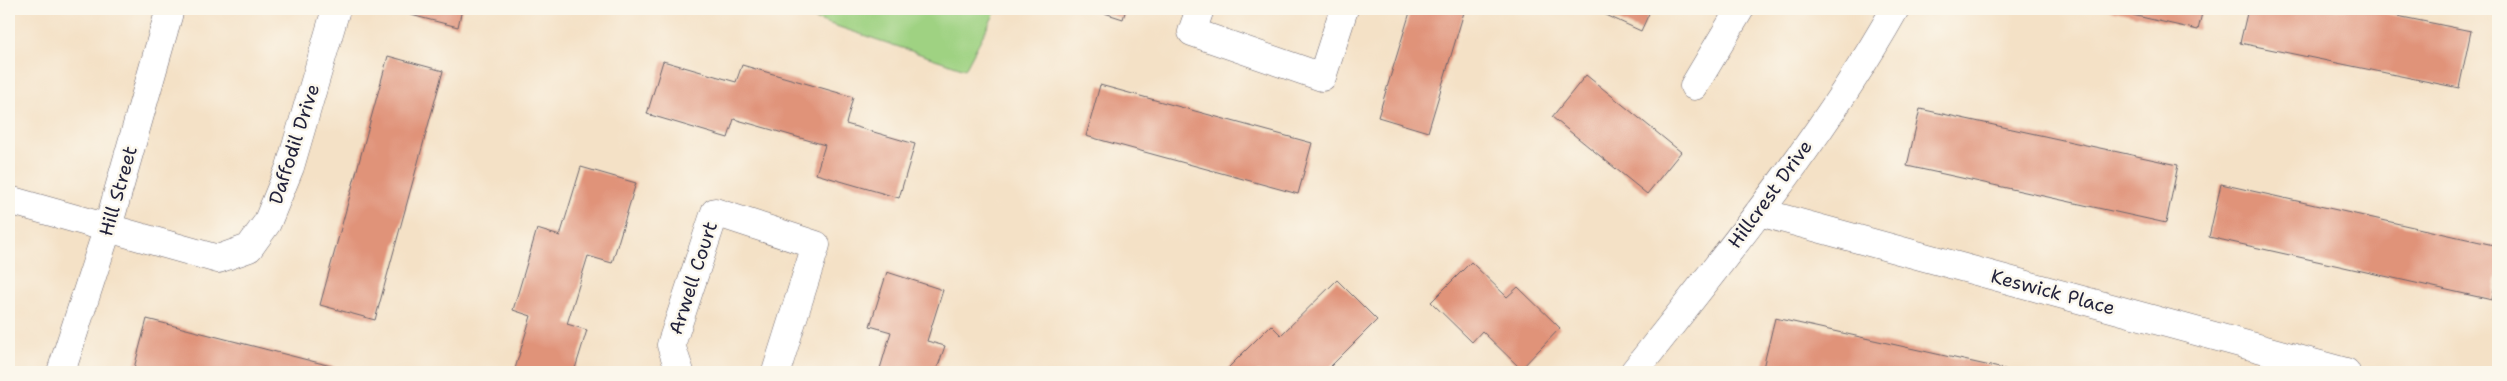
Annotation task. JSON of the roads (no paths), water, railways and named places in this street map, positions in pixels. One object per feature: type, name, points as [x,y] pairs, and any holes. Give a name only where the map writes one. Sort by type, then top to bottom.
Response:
[{"type":"street","name":"Hill Street","points":[[61,372],[108,227],[170,9]]},
{"type":"street","name":"Daffodil Drive","points":[[9,200],[218,259],[249,248],[267,223],[290,167],[336,9]]},
{"type":"street","points":[[1200,9],[1192,32],[1322,77],[1344,9]]},
{"type":"street","points":[[1694,86],[1740,9]]},
{"type":"street","name":"Hillcrest Drive","points":[[1634,372],[1760,212],[1870,53],[1895,9]]},
{"type":"street","name":"Arwell Court","points":[[680,372],[671,345],[714,212],[816,245],[776,372]]},
{"type":"street","name":"Keswick Place","points":[[1760,212],[2346,372]]}]
